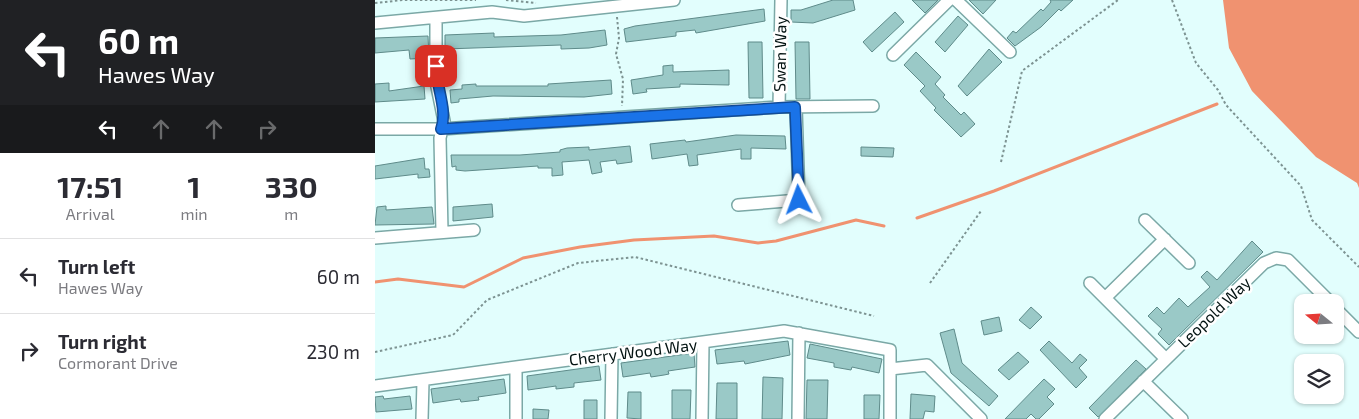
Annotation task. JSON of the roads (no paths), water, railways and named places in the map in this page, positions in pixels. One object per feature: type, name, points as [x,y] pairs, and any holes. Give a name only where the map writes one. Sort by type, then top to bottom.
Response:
[{"type":"street","points":[[375,23],[492,12],[524,16],[674,0]]},
{"type":"street","name":"Swan Way","points":[[779,108],[781,0]]},
{"type":"street","points":[[893,55],[949,0]]},
{"type":"street","points":[[956,0],[1010,52]]},
{"type":"street","points":[[436,18],[436,82],[444,122],[441,129],[442,232]]},
{"type":"street","points":[[375,129],[441,129],[795,107],[873,106]]},
{"type":"street","points":[[739,205],[799,200],[795,107]]},
{"type":"street","points":[[1145,220],[1189,263]]},
{"type":"street","points":[[375,238],[474,230]]},
{"type":"street","points":[[1105,298],[1165,239]]},
{"type":"street","name":"Leopold Way","points":[[1105,419],[1264,263],[1276,258],[1288,260],[1322,294]]},
{"type":"street","points":[[1090,284],[1165,359]]},
{"type":"street","points":[[1344,317],[1359,332]]},
{"type":"street","name":"Cherry Wood Way","points":[[375,386],[784,332],[799,333],[890,350],[890,368]]},
{"type":"street","points":[[799,333],[799,419]]},
{"type":"street","points":[[702,419],[703,344]]},
{"type":"street","points":[[611,419],[612,354]]},
{"type":"street","points":[[890,419],[890,368],[927,365],[981,419]]},
{"type":"street","points":[[515,419],[516,367]]},
{"type":"street","points":[[422,419],[423,381]]},
{"type":"street","points":[[1143,381],[1182,419]]},
{"type":"waterway","points":[[917,218],[994,191],[1217,104]]},
{"type":"waterway","points":[[375,282],[398,279],[464,287],[523,258],[580,247],[634,240],[714,236],[758,243],[776,241],[856,220],[884,226]]}]
